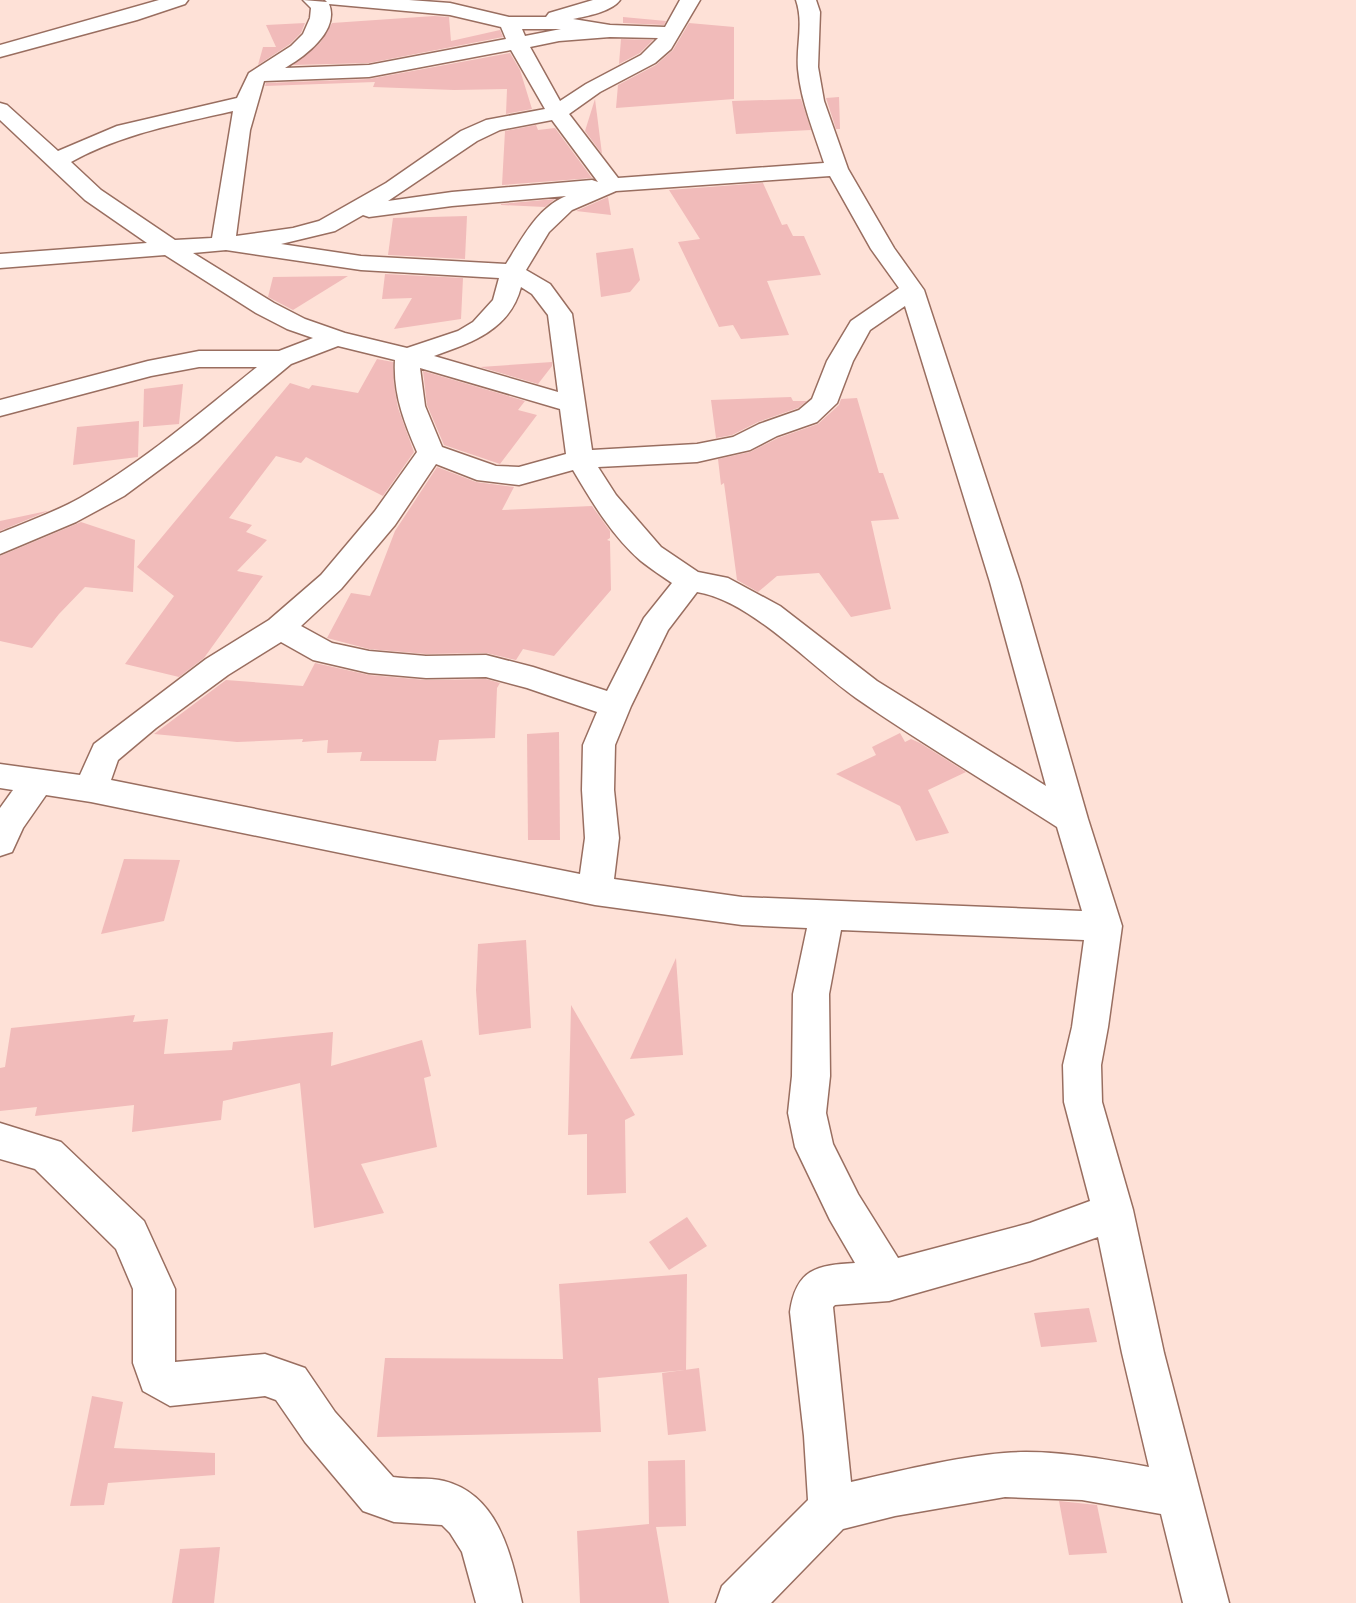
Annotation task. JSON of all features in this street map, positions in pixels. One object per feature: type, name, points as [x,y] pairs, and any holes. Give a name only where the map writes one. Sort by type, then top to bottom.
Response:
[{"type":"street","points":[[0,51],[130,16],[178,0]]},
{"type":"street","points":[[223,243],[240,130],[250,88],[257,76],[309,42],[321,15],[321,7],[314,0]]},
{"type":"street","points":[[335,0],[450,9],[509,22],[564,23],[610,31]]},
{"type":"street","points":[[531,23],[586,10],[610,0]]},
{"type":"street","points":[[0,261],[258,242],[327,226],[394,188],[469,135],[494,125],[556,113],[593,88],[648,59],[664,45],[690,0]]},
{"type":"street","points":[[806,0],[810,12],[808,67],[814,101],[837,169],[883,249],[912,290],[1005,582],[1071,819],[1104,926],[1082,1065],[1083,1102],[1113,1210],[1143,1353],[1206,1603]]},
{"type":"street","points":[[509,22],[522,3]]},
{"type":"street","points":[[509,22],[556,113],[612,185]]},
{"type":"street","points":[[257,76],[369,70],[559,35],[610,31],[672,33]]},
{"type":"street","points":[[57,161],[92,141],[143,126],[246,102]]},
{"type":"street","points":[[0,109],[93,195],[168,247],[265,308],[296,324],[336,338],[408,356],[571,404]]},
{"type":"street","points":[[342,216],[392,206],[612,185],[837,169]]},
{"type":"street","points":[[408,356],[467,336],[482,327],[506,302],[513,272],[540,228],[564,205],[612,185]]},
{"type":"street","points":[[223,243],[361,263],[513,272],[541,290],[560,314],[568,355],[571,404],[580,459],[606,501],[624,525],[651,554],[690,581],[718,585],[769,613],[866,689],[1071,819]]},
{"type":"street","points":[[408,356],[407,382],[411,408],[431,452],[477,471],[519,476],[580,459],[697,453],[741,444],[768,430],[808,416],[824,403],[840,361],[860,326],[912,290]]},
{"type":"street","points":[[0,544],[87,505],[155,462],[202,427],[282,359],[336,338]]},
{"type":"street","points":[[0,408],[32,402],[148,369],[199,359],[282,359]]},
{"type":"street","points":[[91,789],[105,753],[145,720],[217,667],[280,628],[332,582],[385,518],[431,452]]},
{"type":"street","points":[[595,891],[602,838],[598,790],[599,745],[615,706],[655,625],[690,581]]},
{"type":"street","points":[[280,628],[324,652],[369,662],[426,667],[486,666],[533,678],[615,706]]},
{"type":"street","points":[[0,776],[91,789],[595,891],[742,911],[1104,926]]},
{"type":"street","points":[[0,843],[8,823],[36,782]]},
{"type":"street","points":[[827,914],[811,994],[811,1076],[807,1113],[814,1147],[844,1207],[889,1281]]},
{"type":"street","points":[[0,1142],[47,1155],[130,1235],[154,1289],[154,1363],[158,1376],[170,1384],[265,1376],[290,1383],[320,1426],[379,1495],[390,1500],[445,1503],[466,1516],[489,1560],[499,1603]]},
{"type":"street","points":[[831,1509],[826,1436],[811,1312],[813,1297],[826,1285],[889,1281],[1030,1242],[1089,1222],[1113,1210]]},
{"type":"street","points":[[739,1603],[831,1509],[895,1494],[1005,1475],[1082,1478],[1178,1494]]},
{"type":"building","points":[[449,17],[451,41],[500,30],[503,37],[369,63],[293,65],[320,43],[332,23]]},
{"type":"building","points":[[623,17],[666,21],[664,25],[623,23]]},
{"type":"building","points":[[305,23],[301,33],[290,44],[258,65],[263,47],[276,47],[266,25]]},
{"type":"building","points":[[689,23],[734,27],[734,99],[616,108],[618,85],[656,65],[673,50]]},
{"type":"building","points":[[621,39],[653,40],[640,53],[619,64]]},
{"type":"building","points":[[510,53],[520,70],[532,109],[506,114],[507,89],[373,87],[375,82],[265,86],[266,83],[369,79]]},
{"type":"building","points":[[839,97],[840,129],[836,129],[826,98]]},
{"type":"building","points":[[595,99],[602,154],[585,131]]},
{"type":"building","points":[[801,99],[811,130],[736,134],[732,101]]},
{"type":"building","points":[[536,125],[538,130],[555,128],[592,178],[502,185],[505,131]]},
{"type":"building","points":[[763,183],[782,225],[787,224],[793,236],[804,236],[821,275],[767,281],[789,335],[741,339],[733,325],[719,327],[678,242],[700,239],[669,190]]},
{"type":"building","points":[[608,197],[611,215],[576,211]]},
{"type":"building","points":[[555,199],[545,207],[501,205],[501,204]]},
{"type":"building","points":[[467,216],[465,259],[388,255],[393,218]]},
{"type":"building","points":[[633,248],[640,280],[630,292],[601,297],[596,253]]},
{"type":"building","points":[[385,274],[463,278],[461,319],[394,329],[412,298],[382,299]]},
{"type":"building","points":[[348,276],[293,310],[268,297],[273,277]]},
{"type":"building","points":[[377,359],[393,362],[398,408],[414,452],[383,496],[306,457],[301,463],[276,456],[229,518],[252,525],[246,532],[267,540],[237,571],[263,576],[204,658],[179,677],[125,664],[174,596],[137,567],[290,383],[309,389],[312,385],[358,393]]},
{"type":"building","points":[[552,362],[552,366],[538,384],[480,367]]},
{"type":"building","points":[[423,371],[525,401],[518,410],[537,415],[500,464],[444,445],[427,405]]},
{"type":"building","points":[[183,384],[179,424],[143,427],[144,389]]},
{"type":"building","points":[[791,397],[793,401],[807,401],[798,408],[758,422],[732,435],[716,438],[711,400]]},
{"type":"building","points":[[857,398],[879,473],[883,473],[899,519],[871,521],[891,609],[851,617],[819,573],[777,576],[758,592],[737,580],[724,483],[721,485],[718,459],[750,452],[778,438],[818,424],[839,405],[841,399]]},
{"type":"building","points":[[139,421],[138,457],[73,465],[77,427]]},
{"type":"building","points":[[437,467],[476,482],[514,487],[502,510],[592,506],[610,531],[610,538],[607,540],[610,541],[611,590],[554,656],[523,649],[516,660],[486,653],[426,654],[369,649],[327,638],[351,593],[370,596],[395,531]]},
{"type":"building","points":[[48,511],[0,531],[0,521]]},
{"type":"building","points":[[81,522],[135,540],[133,592],[85,587],[59,614],[32,648],[0,641],[0,556]]},
{"type":"building","points":[[315,663],[369,675],[426,680],[486,679],[500,683],[497,688],[495,738],[439,740],[436,761],[360,761],[362,752],[327,753],[328,740],[237,742],[154,734],[226,680],[303,686]]},
{"type":"building","points":[[559,732],[560,840],[528,840],[527,734]]},
{"type":"building","points":[[900,733],[905,742],[911,739],[920,743],[966,772],[928,790],[949,833],[916,841],[900,806],[836,774],[876,755],[872,747]]},
{"type":"building","points":[[124,859],[180,860],[164,921],[101,934]]},
{"type":"building","points":[[526,940],[531,1028],[479,1035],[476,990],[478,944]]},
{"type":"building","points":[[676,958],[683,1055],[630,1059]]},
{"type":"building","points":[[571,1005],[635,1115],[625,1120],[626,1193],[587,1195],[587,1134],[568,1135]]},
{"type":"building","points":[[135,1015],[133,1022],[168,1019],[164,1054],[232,1050],[233,1042],[333,1032],[331,1066],[422,1040],[431,1076],[424,1078],[437,1147],[361,1164],[384,1213],[314,1228],[300,1083],[223,1101],[221,1120],[132,1132],[134,1105],[35,1116],[37,1107],[0,1111],[0,1068],[5,1067],[11,1028]]},
{"type":"building","points":[[687,1217],[707,1246],[669,1270],[649,1242]]},
{"type":"building","points":[[687,1274],[686,1370],[598,1378],[601,1432],[377,1437],[385,1358],[563,1359],[559,1284]]},
{"type":"building","points":[[1089,1308],[1097,1342],[1041,1347],[1034,1313]]},
{"type":"building","points":[[699,1368],[706,1431],[668,1435],[662,1373]]},
{"type":"building","points":[[92,1396],[123,1402],[114,1448],[215,1453],[215,1475],[108,1483],[104,1505],[70,1506]]},
{"type":"building","points":[[685,1460],[686,1526],[656,1527],[669,1603],[580,1603],[577,1531],[649,1524],[648,1461]]},
{"type":"building","points":[[1059,1501],[1097,1505],[1107,1553],[1069,1555]]},
{"type":"building","points":[[220,1547],[214,1603],[172,1603],[180,1549]]}]
